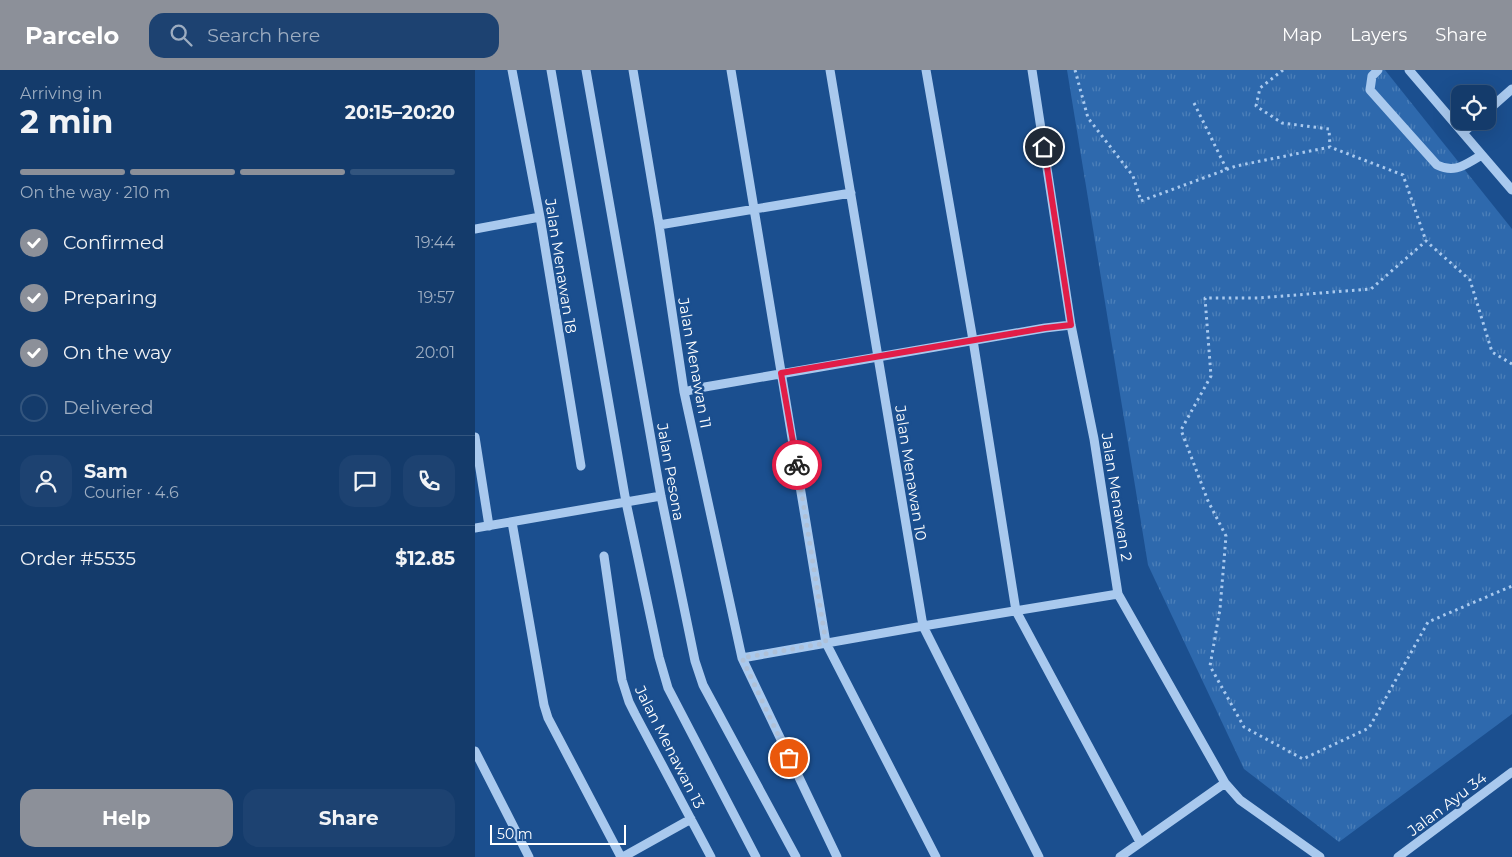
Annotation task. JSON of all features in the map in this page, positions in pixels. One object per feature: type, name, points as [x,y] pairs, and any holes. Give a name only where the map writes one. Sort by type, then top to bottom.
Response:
[{"type":"street","name":"Jalan Menawan 18","points":[[513,70],[540,217],[581,466]]},
{"type":"street","points":[[551,70],[626,502],[659,657],[668,688],[756,857]]},
{"type":"street","name":"Jalan Pesona","points":[[586,70],[661,496],[691,647],[703,685],[796,857]]},
{"type":"street","name":"Jalan Menawan 11","points":[[633,70],[684,392],[742,658],[837,857]]},
{"type":"street","points":[[731,70],[826,643],[936,857]]},
{"type":"street","name":"Jalan Menawan 10","points":[[830,70],[923,626],[1039,857]]},
{"type":"street","points":[[926,70],[973,340],[1016,611],[1141,842]]},
{"type":"street","name":"Jalan Menawan 2","points":[[1032,70],[1071,325],[1094,439],[1118,594],[1225,784],[1240,800],[1320,857]]},
{"type":"street","points":[[1378,70],[1373,76],[1370,90],[1437,165],[1445,169],[1454,169],[1482,155]]},
{"type":"street","points":[[1409,70],[1512,190]]},
{"type":"street","points":[[1496,103],[1512,89]]},
{"type":"street","points":[[659,225],[851,193]]},
{"type":"street","points":[[475,229],[540,217]]},
{"type":"street","points":[[684,392],[781,373],[1071,325]]},
{"type":"street","points":[[475,437],[489,526]]},
{"type":"street","points":[[475,528],[661,496]]},
{"type":"street","points":[[512,522],[544,705],[548,718],[622,857],[691,819]]},
{"type":"street","name":"Jalan Menawan 13","points":[[604,556],[625,691],[635,714],[711,857]]},
{"type":"street","points":[[742,658],[1118,594]]},
{"type":"street","points":[[475,751],[529,857]]},
{"type":"street","name":"Jalan Ayu 34","points":[[1397,857],[1512,772]]},
{"type":"street","points":[[1120,857],[1225,784]]},
{"type":"path","points":[[1075,70],[1089,118],[1133,176],[1141,202],[1236,166],[1330,147],[1403,175],[1426,241],[1470,280],[1492,352],[1512,364]]},
{"type":"path","points":[[1283,70],[1260,88],[1256,106],[1282,123],[1329,129],[1330,147]]},
{"type":"path","points":[[1194,103],[1227,170]]},
{"type":"path","points":[[1426,241],[1371,289],[1258,298],[1205,298],[1211,376],[1181,430],[1208,501],[1226,536],[1220,609],[1210,666],[1244,727],[1303,759],[1369,728],[1428,622],[1512,586]]},
{"type":"green space","points":[[1067,70],[1385,70],[1512,229],[1512,714],[1339,842],[1244,769],[1148,565]]},
{"type":"way so far","points":[[789,758],[742,658],[826,643],[797,465]]},
{"type":"route","points":[[797,465],[781,373],[1071,325],[1044,147]]}]
